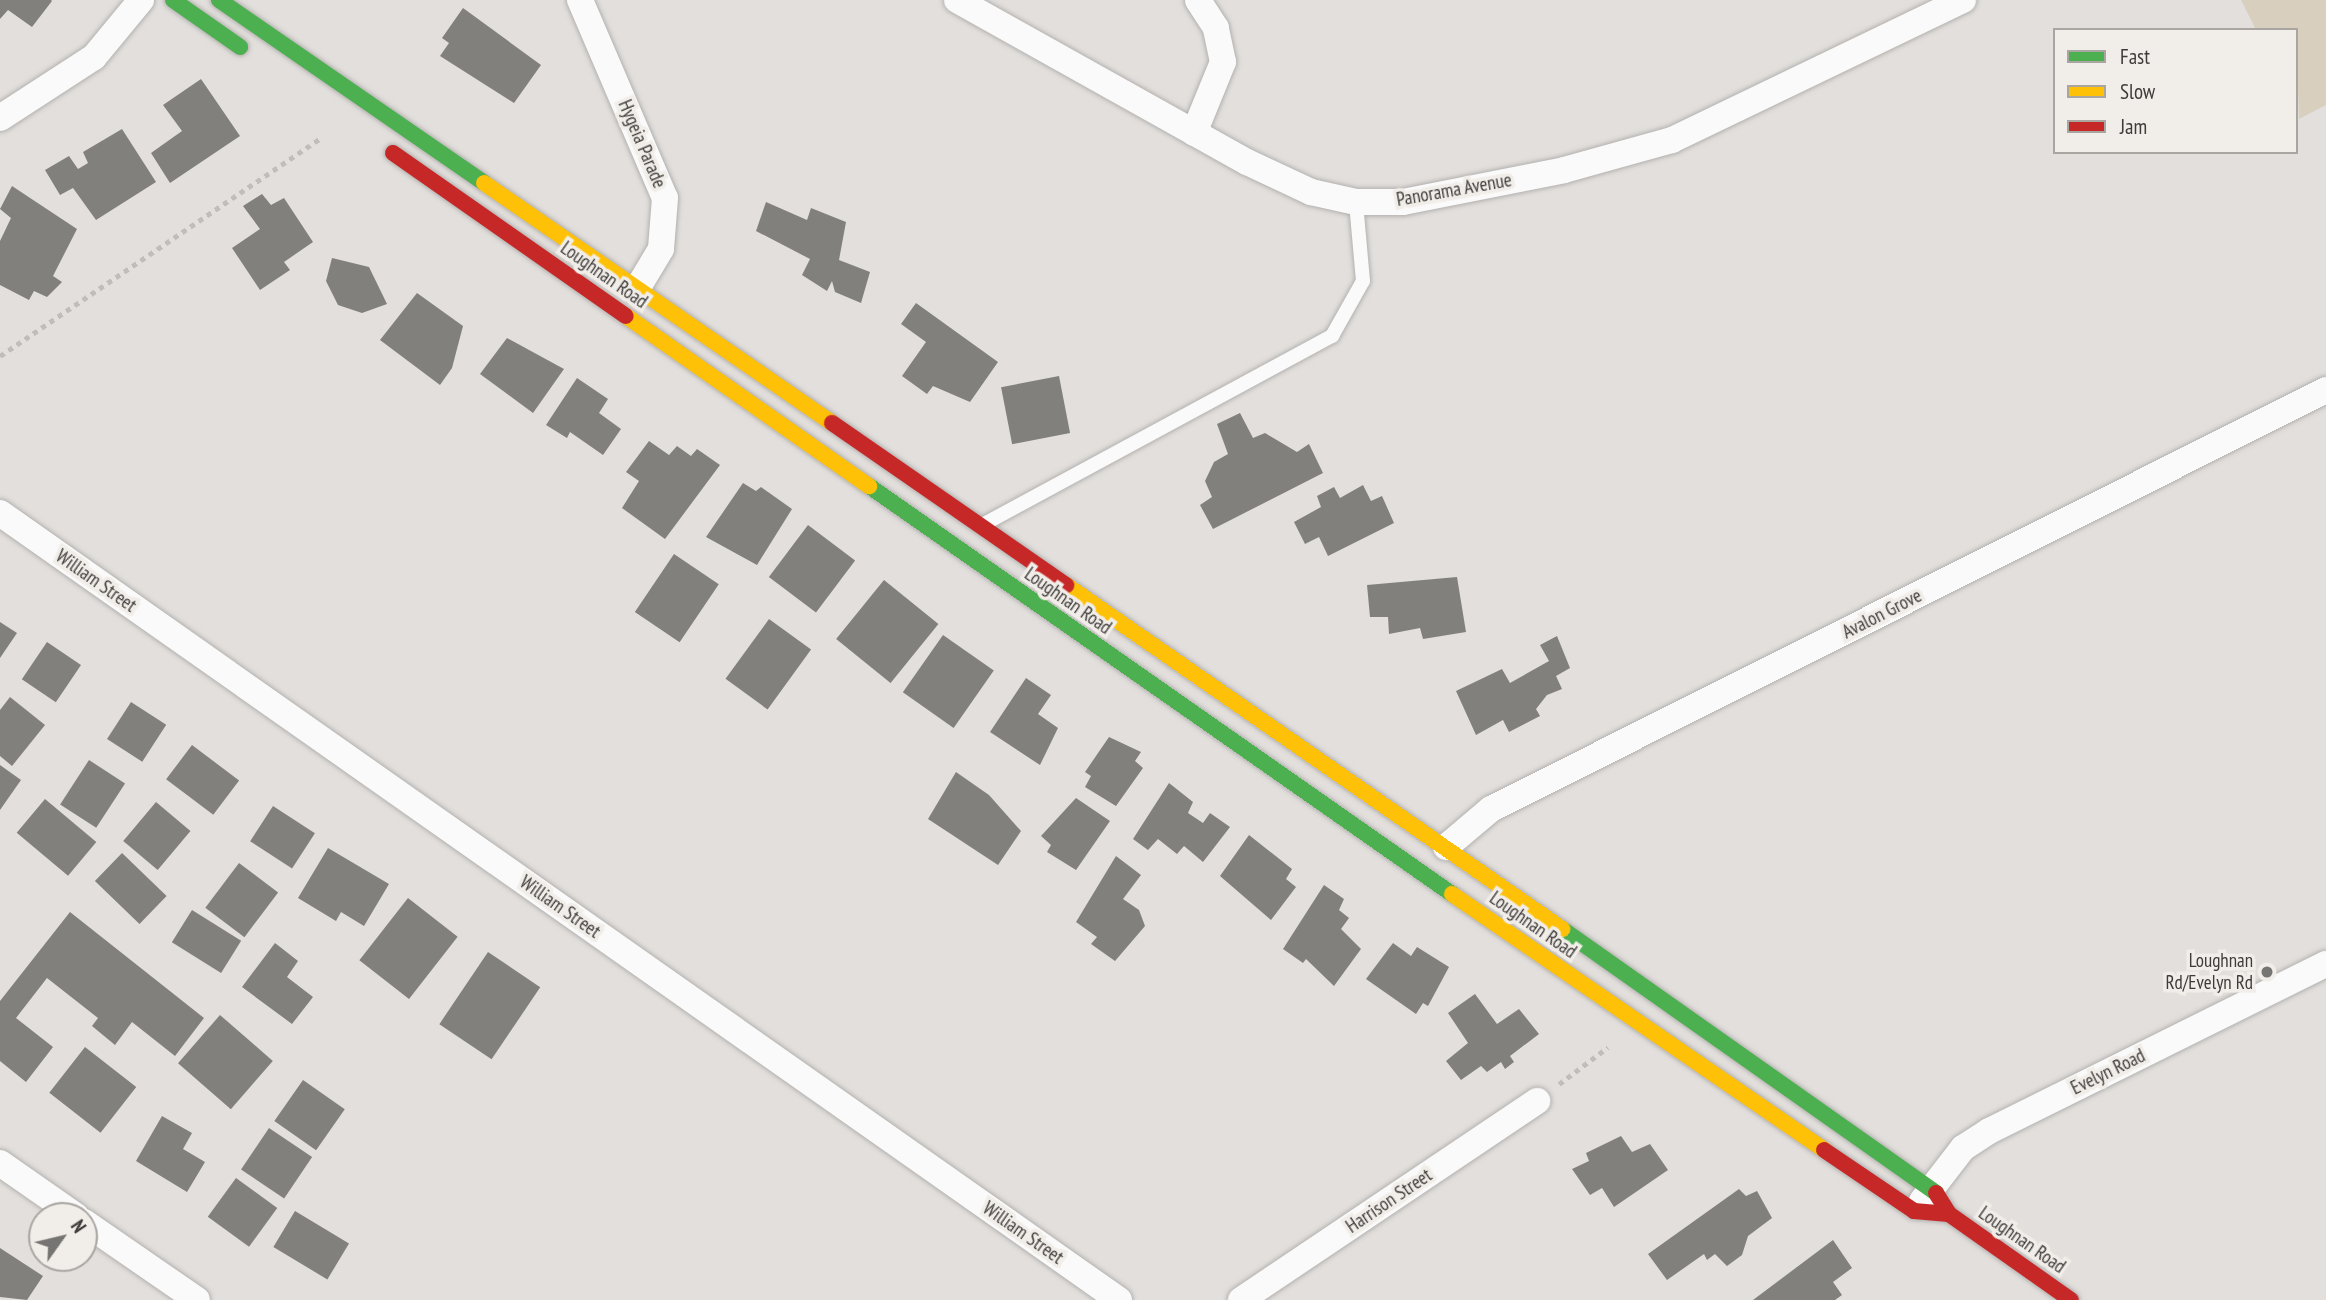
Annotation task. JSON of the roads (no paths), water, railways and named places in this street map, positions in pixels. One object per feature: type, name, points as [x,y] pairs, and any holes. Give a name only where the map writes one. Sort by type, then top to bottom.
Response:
[{"type":"main road","points":[[173,0],[251,54]]},
{"type":"main road","name":"Loughnan Road","points":[[219,0],[1446,847],[1933,1189],[1949,1214],[2071,1300]]},
{"type":"main road","name":"Loughnan Road","points":[[375,140],[1914,1212],[1949,1214]]},
{"type":"street","points":[[0,118],[94,57],[141,0]]},
{"type":"street","name":"Hygeia Parade","points":[[580,0],[665,198],[660,249],[637,289]]},
{"type":"street","name":"Panorama Avenue","points":[[957,0],[1195,133],[1311,192],[1356,202],[1403,202],[1564,170],[1672,140],[1963,0]]},
{"type":"street","points":[[1195,133],[1223,62],[1216,28],[1198,0]]},
{"type":"street","name":"Avalon Grove","points":[[1446,847],[1491,809],[2326,390]]},
{"type":"street","name":"William Street","points":[[0,513],[1119,1300]]},
{"type":"street","name":"Evelyn Road","points":[[1914,1212],[1963,1148],[1989,1131],[2326,964]]},
{"type":"street","name":"Harrison Street","points":[[1241,1300],[1537,1101]]},
{"type":"street","points":[[0,1163],[56,1202]]},
{"type":"street","points":[[98,1232],[197,1300]]},
{"type":"lane","points":[[980,526],[1332,336],[1363,281],[1356,202]]},
{"type":"place","name":"Loughnan Rd/Evelyn Rd","points":[[2267,972]]}]
